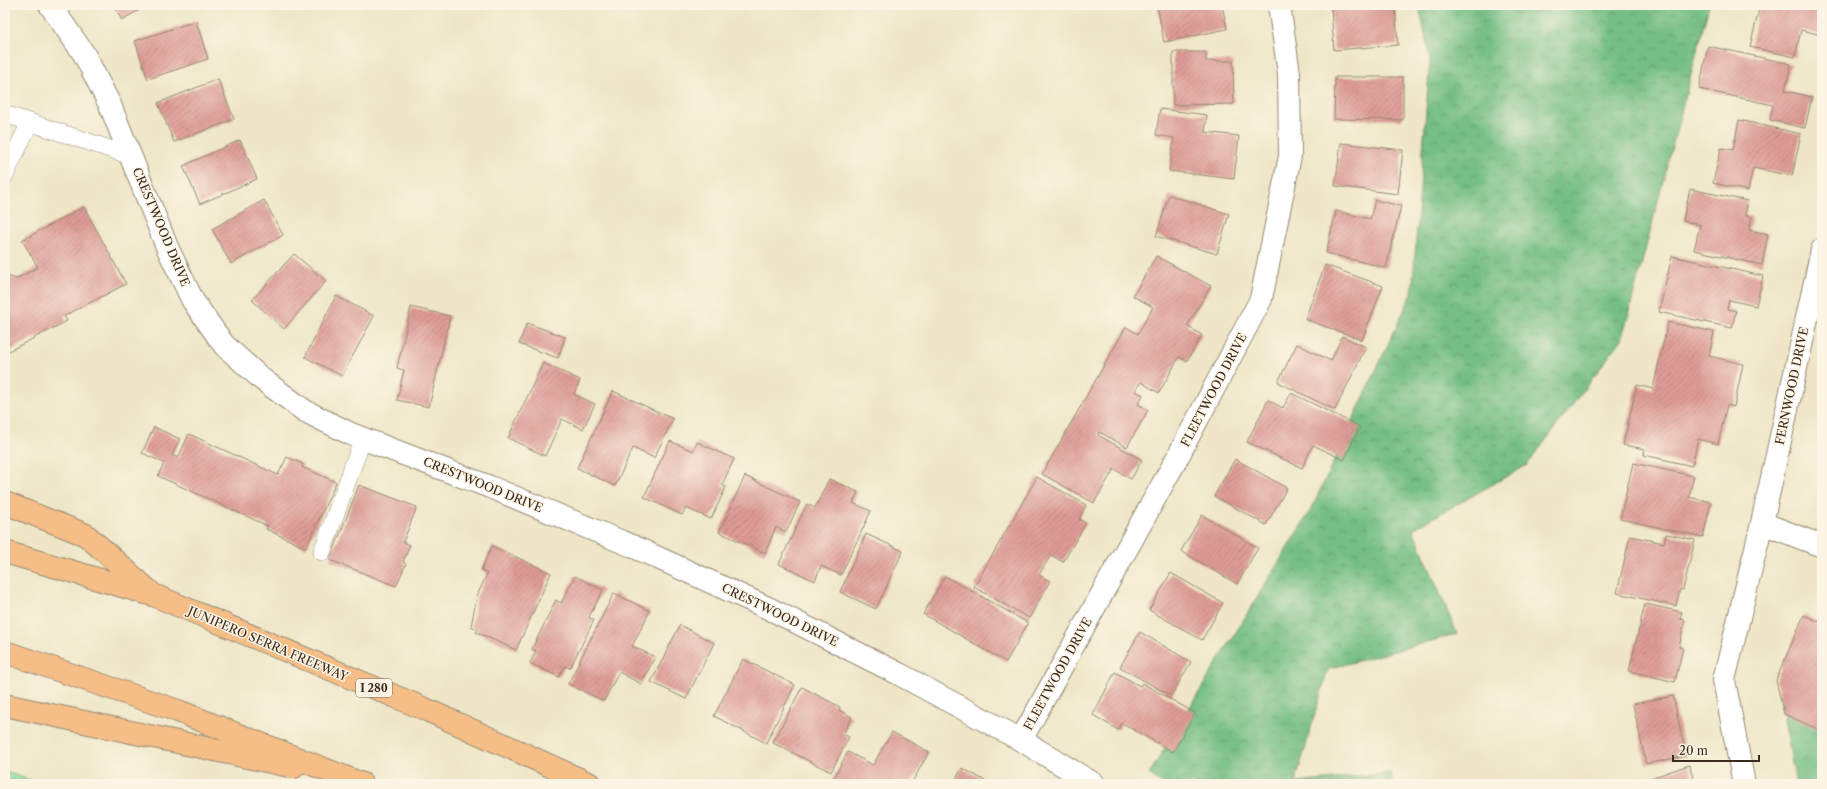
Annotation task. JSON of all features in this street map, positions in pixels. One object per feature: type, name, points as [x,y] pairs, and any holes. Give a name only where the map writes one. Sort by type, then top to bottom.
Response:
[{"type":"highway","points":[[5,503],[86,535],[156,596]]},
{"type":"highway","name":"JUNIPERO SERRA FREEWAY","points":[[5,552],[156,596],[425,709],[590,784]]},
{"type":"highway","points":[[5,652],[178,711],[358,782]]},
{"type":"highway","points":[[5,705],[358,782]]},
{"type":"street","name":"CRESTWOOD DRIVE","points":[[50,5],[84,54],[110,105],[167,247],[193,301],[224,345],[263,380],[305,411],[363,438],[518,498],[632,546],[748,599],[899,674],[1021,740],[1094,784]]},
{"type":"street","name":"FLEETWOOD DRIVE","points":[[1021,740],[1176,460],[1261,299],[1290,156],[1289,73],[1279,5]]},
{"type":"street","name":"FERNWOOD DRIVE","points":[[1744,784],[1724,680],[1762,523],[1822,250]]},
{"type":"street","points":[[1762,523],[1822,546]]},
{"type":"lane","points":[[5,114],[131,156]]},
{"type":"lane","points":[[5,175],[30,122]]},
{"type":"lane","points":[[322,552],[363,438]]},
{"type":"green space","points":[[1419,5],[1709,5],[1622,339],[1527,465],[1413,529],[1457,634],[1328,669],[1295,783],[1390,773],[1393,784],[1163,784],[1149,774],[1312,508],[1412,293],[1430,59]]},
{"type":"green space","points":[[1781,702],[1822,717],[1822,784],[1796,784]]},
{"type":"green space","points":[[5,772],[42,784],[5,784]]},
{"type":"building","points":[[113,5],[148,5],[122,20]]},
{"type":"building","points":[[1157,5],[1222,5],[1227,29],[1164,42]]},
{"type":"building","points":[[1368,5],[1395,5],[1398,45],[1334,50],[1331,8]]},
{"type":"building","points":[[1760,5],[1822,5],[1822,35],[1801,30],[1795,57],[1750,47]]},
{"type":"building","points":[[196,21],[208,59],[148,79],[135,41]]},
{"type":"building","points":[[1708,46],[1791,64],[1785,91],[1812,97],[1805,128],[1770,120],[1773,105],[1699,89]]},
{"type":"building","points":[[1173,52],[1206,52],[1206,61],[1233,61],[1234,104],[1173,105]]},
{"type":"building","points":[[1335,77],[1403,77],[1403,120],[1334,119]]},
{"type":"building","points":[[218,79],[234,119],[174,142],[158,103]]},
{"type":"building","points":[[1160,109],[1207,115],[1205,132],[1239,136],[1234,179],[1169,171],[1174,138],[1156,135]]},
{"type":"building","points":[[1739,120],[1801,134],[1792,176],[1753,168],[1748,191],[1713,183],[1721,148],[1733,150]]},
{"type":"building","points":[[240,140],[257,179],[200,204],[183,166]]},
{"type":"building","points":[[1341,143],[1403,150],[1398,194],[1335,186]]},
{"type":"building","points":[[1690,189],[1748,201],[1745,215],[1752,217],[1749,230],[1768,234],[1762,265],[1694,250],[1700,225],[1683,221]]},
{"type":"building","points":[[1169,195],[1229,214],[1217,254],[1156,236]]},
{"type":"building","points":[[264,200],[283,235],[231,264],[212,229]]},
{"type":"building","points":[[1375,200],[1401,206],[1386,268],[1326,253],[1336,211],[1370,219]]},
{"type":"building","points":[[84,207],[126,284],[64,316],[67,321],[5,353],[5,275],[16,279],[38,267],[22,240]]},
{"type":"building","points":[[294,254],[326,281],[284,329],[252,300]]},
{"type":"building","points":[[1156,256],[1211,286],[1187,326],[1202,335],[1187,361],[1179,357],[1159,393],[1141,382],[1135,391],[1143,395],[1138,404],[1148,410],[1127,447],[1099,432],[1098,435],[1142,460],[1131,479],[1114,469],[1094,503],[1042,474],[1126,327],[1138,334],[1153,307],[1133,296]]},
{"type":"building","points":[[1672,256],[1763,276],[1756,306],[1729,300],[1727,309],[1736,311],[1732,328],[1659,312]]},
{"type":"building","points":[[1325,265],[1383,286],[1362,340],[1305,319]]},
{"type":"building","points":[[336,296],[374,316],[342,376],[305,357]]},
{"type":"building","points":[[411,307],[450,316],[429,407],[397,400],[404,370],[397,368]]},
{"type":"building","points":[[1668,322],[1714,332],[1709,356],[1743,364],[1734,407],[1727,405],[1718,444],[1698,439],[1692,466],[1644,455],[1645,449],[1623,445],[1637,385],[1653,389]]},
{"type":"building","points":[[527,323],[565,337],[558,358],[519,344]]},
{"type":"building","points":[[1342,336],[1366,347],[1335,410],[1278,382],[1297,344],[1331,361]]},
{"type":"building","points":[[543,363],[580,380],[574,394],[595,404],[583,429],[562,419],[545,456],[508,438]]},
{"type":"building","points":[[613,391],[673,419],[654,458],[633,448],[615,486],[577,468]]},
{"type":"building","points":[[1291,393],[1360,427],[1344,460],[1313,445],[1302,468],[1247,442],[1268,400],[1283,408]]},
{"type":"building","points":[[154,427],[180,439],[172,455],[178,458],[189,434],[278,475],[287,457],[303,464],[302,467],[336,482],[306,548],[266,529],[268,526],[158,476],[164,463],[142,453]]},
{"type":"building","points":[[670,441],[693,451],[697,442],[734,459],[722,485],[726,487],[711,519],[686,508],[682,515],[644,497]]},
{"type":"building","points":[[1235,459],[1287,488],[1266,525],[1214,496]]},
{"type":"building","points":[[1633,463],[1694,476],[1689,497],[1711,502],[1703,537],[1620,519]]},
{"type":"building","points":[[745,476],[800,502],[786,532],[776,527],[765,553],[719,532]]},
{"type":"building","points":[[1037,477],[1086,505],[1079,519],[1086,523],[1063,562],[1051,555],[1039,575],[1050,581],[1029,618],[974,587]]},
{"type":"building","points":[[829,479],[858,492],[853,503],[871,511],[841,575],[821,566],[815,581],[779,564],[807,504],[815,508]]},
{"type":"building","points":[[359,485],[417,507],[403,542],[410,545],[403,562],[406,564],[396,586],[330,560]]},
{"type":"building","points":[[1202,515],[1258,548],[1237,584],[1181,551]]},
{"type":"building","points":[[866,534],[903,551],[876,609],[840,592]]},
{"type":"building","points":[[1666,534],[1695,540],[1683,590],[1680,589],[1676,606],[1617,593],[1630,536],[1664,543]]},
{"type":"building","points":[[492,546],[551,573],[516,650],[476,632],[478,629],[471,626],[477,596],[487,574],[481,570]]},
{"type":"building","points":[[1171,573],[1223,603],[1202,640],[1149,610]]},
{"type":"building","points":[[575,576],[603,590],[589,617],[594,620],[570,668],[565,666],[559,677],[530,663],[536,651],[532,649],[556,600],[561,603]]},
{"type":"building","points":[[945,576],[1028,623],[1006,662],[923,614]]},
{"type":"building","points":[[614,593],[650,611],[632,646],[655,657],[641,684],[619,672],[604,701],[568,684]]},
{"type":"building","points":[[1645,604],[1682,612],[1680,619],[1685,620],[1679,647],[1683,648],[1675,682],[1629,671]]},
{"type":"building","points":[[1804,615],[1822,623],[1822,731],[1784,714],[1776,680]]},
{"type":"building","points":[[680,625],[714,643],[686,699],[651,682]]},
{"type":"building","points":[[1140,632],[1191,662],[1171,696],[1120,667]]},
{"type":"building","points":[[743,659],[795,685],[766,743],[714,716]]},
{"type":"building","points":[[1115,672],[1140,686],[1142,683],[1195,713],[1173,752],[1122,723],[1118,730],[1093,715]]},
{"type":"building","points":[[802,687],[840,707],[839,710],[852,717],[843,734],[849,737],[831,772],[773,743]]},
{"type":"building","points":[[1673,696],[1686,756],[1646,764],[1633,704]]},
{"type":"building","points":[[892,732],[929,752],[911,784],[830,784],[848,752],[873,765]]},
{"type":"building","points":[[1689,765],[1695,784],[1650,784],[1648,779]]},
{"type":"building","points":[[962,768],[991,784],[953,784]]}]
